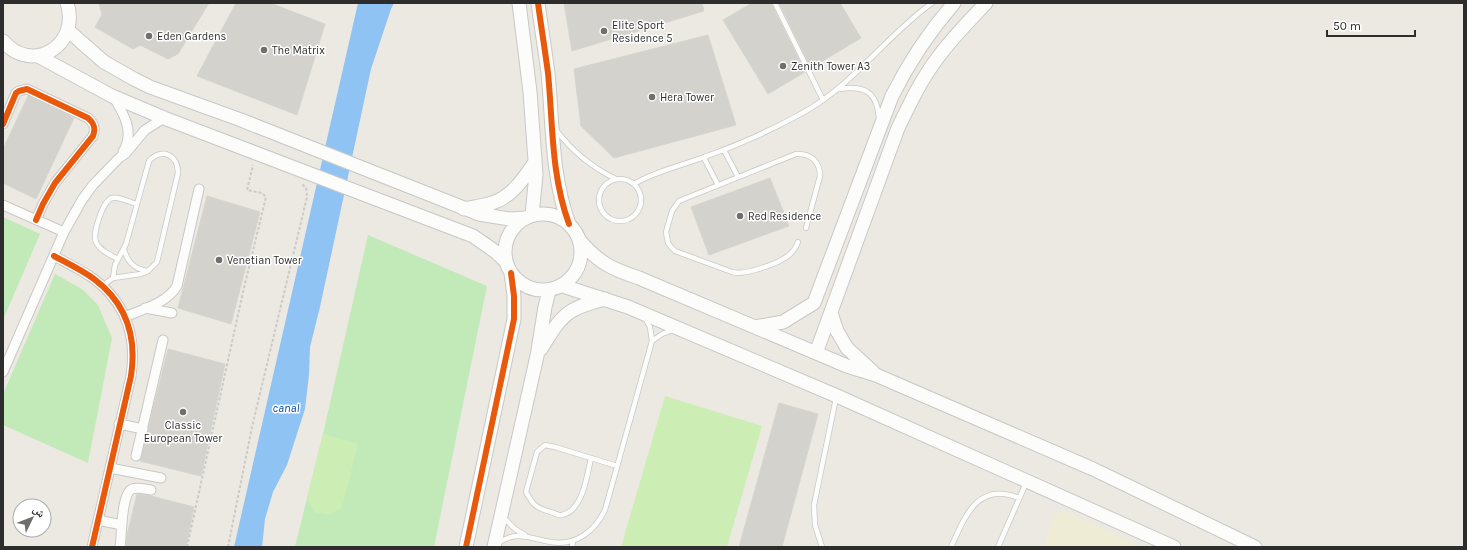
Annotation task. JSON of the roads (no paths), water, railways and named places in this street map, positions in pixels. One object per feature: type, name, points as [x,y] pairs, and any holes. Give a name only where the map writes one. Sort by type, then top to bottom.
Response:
[{"type":"main road","points":[[466,547],[514,319],[514,296],[508,267],[506,246],[511,232],[518,224],[529,217],[536,188],[530,92],[519,3]]},
{"type":"main road","points":[[538,3],[548,72],[551,123],[558,190],[569,224]]},
{"type":"main road","points":[[755,327],[784,322],[814,303],[892,96],[906,68],[923,42],[954,3]]},
{"type":"main road","points":[[816,354],[898,128],[910,103],[923,78],[939,55],[986,3]]},
{"type":"main road","points":[[38,56],[48,53],[57,47],[64,39],[68,30],[70,6]]},
{"type":"main road","points":[[3,41],[9,50],[22,54],[38,56],[112,96],[164,118],[473,236],[496,252],[523,285],[540,291],[549,290],[563,286],[577,271],[582,256],[580,241],[576,232],[561,218],[542,214],[510,219],[492,217],[464,209],[241,120],[150,87],[100,58],[68,30]]},
{"type":"main road","points":[[464,209],[493,203],[509,193],[525,176],[535,162]]},
{"type":"main road","points":[[580,241],[596,258],[616,270],[755,327],[816,354],[876,375],[1093,469],[1256,547]]},
{"type":"main road","points":[[563,286],[628,307],[643,315],[836,396],[1174,547]]},
{"type":"main road","points":[[494,547],[537,356],[549,290]]},
{"type":"main road","points":[[537,356],[560,319],[568,312],[578,306],[605,299]]},
{"type":"main road","points":[[831,313],[837,332],[847,348],[876,375]]},
{"type":"street","points":[[3,124],[13,97],[19,91],[27,89],[88,118],[94,126],[95,131],[90,141],[55,183],[36,220]]},
{"type":"street","points":[[112,96],[128,123],[128,142],[119,158]]},
{"type":"street","points":[[3,372],[64,232],[82,200],[89,190],[119,158],[131,148],[150,125],[164,118]]},
{"type":"street","points":[[125,317],[170,296],[178,286],[199,189]]},
{"type":"street","points":[[3,205],[64,232]]},
{"type":"street","points":[[54,256],[93,278],[119,305],[131,335],[133,349],[133,362],[92,547]]},
{"type":"street","points":[[145,308],[172,313]]},
{"type":"street","points":[[136,456],[163,340]]},
{"type":"street","points":[[119,424],[142,429]]},
{"type":"street","points":[[110,468],[161,478]]},
{"type":"street","points":[[120,547],[126,497],[129,491],[136,488],[151,490]]},
{"type":"street","points":[[98,520],[122,525]]},
{"type":"lane","points":[[775,3],[823,100]]},
{"type":"lane","points":[[634,184],[648,176],[724,150],[790,120],[823,100],[839,89],[901,28],[932,3]]},
{"type":"lane","points":[[839,89],[860,87],[870,92],[876,101],[880,125]]},
{"type":"lane","points":[[551,123],[567,143],[589,164],[616,179],[628,181],[634,184],[640,196],[638,208],[630,218],[624,220],[617,220],[606,215],[599,203],[601,191],[610,181],[616,179]]},
{"type":"lane","points":[[724,150],[738,177]]},
{"type":"lane","points":[[798,242],[793,252],[784,259],[740,274],[675,251],[668,243],[666,238],[669,218],[675,206],[685,199],[796,154],[802,153],[812,157],[819,165],[820,176],[806,228]]},
{"type":"lane","points":[[102,286],[114,278],[141,274],[148,271],[157,262],[178,173],[176,161],[171,156],[159,154],[153,156],[148,161],[124,248],[115,265],[114,278]]},
{"type":"lane","points":[[704,158],[718,185]]},
{"type":"lane","points":[[118,259],[98,246],[95,232],[106,203],[110,199],[118,198],[136,204]]},
{"type":"lane","points":[[124,248],[129,262],[135,267],[148,271]]},
{"type":"lane","points":[[494,547],[512,537],[526,536],[550,542],[567,544],[584,536],[593,529],[600,520],[605,510],[652,341],[650,327],[643,315]]},
{"type":"lane","points":[[652,341],[662,334],[676,329]]},
{"type":"lane","points":[[822,547],[815,525],[814,505],[836,396]]},
{"type":"lane","points":[[591,458],[584,488],[577,506],[569,513],[561,516],[538,509],[531,501],[526,492],[537,452],[545,446],[555,446],[617,466]]},
{"type":"lane","points":[[998,547],[1027,481]]},
{"type":"lane","points":[[951,547],[966,514],[982,498],[997,494],[1004,494],[1019,498]]},
{"type":"lane","points":[[501,515],[515,529],[526,536]]},
{"type":"lane","points":[[572,547],[573,541]]},
{"type":"water","name":"canal","points":[[358,3],[394,3],[371,69],[310,347],[309,375],[305,409],[287,465],[273,492],[265,519],[262,547],[234,547]]},
{"type":"place","name":"Elite Sport Residence 5","points":[[604,31]]},
{"type":"place","name":"Eden Gardens","points":[[149,36]]},
{"type":"place","name":"The Matrix","points":[[264,50]]},
{"type":"place","name":"Zenith Tower A3","points":[[783,66]]},
{"type":"place","name":"Hera Tower","points":[[652,97]]},
{"type":"place","name":"Red Residence","points":[[740,216]]},
{"type":"place","name":"Venetian Tower","points":[[219,260]]},
{"type":"place","name":"Classic European Tower","points":[[183,412]]}]
